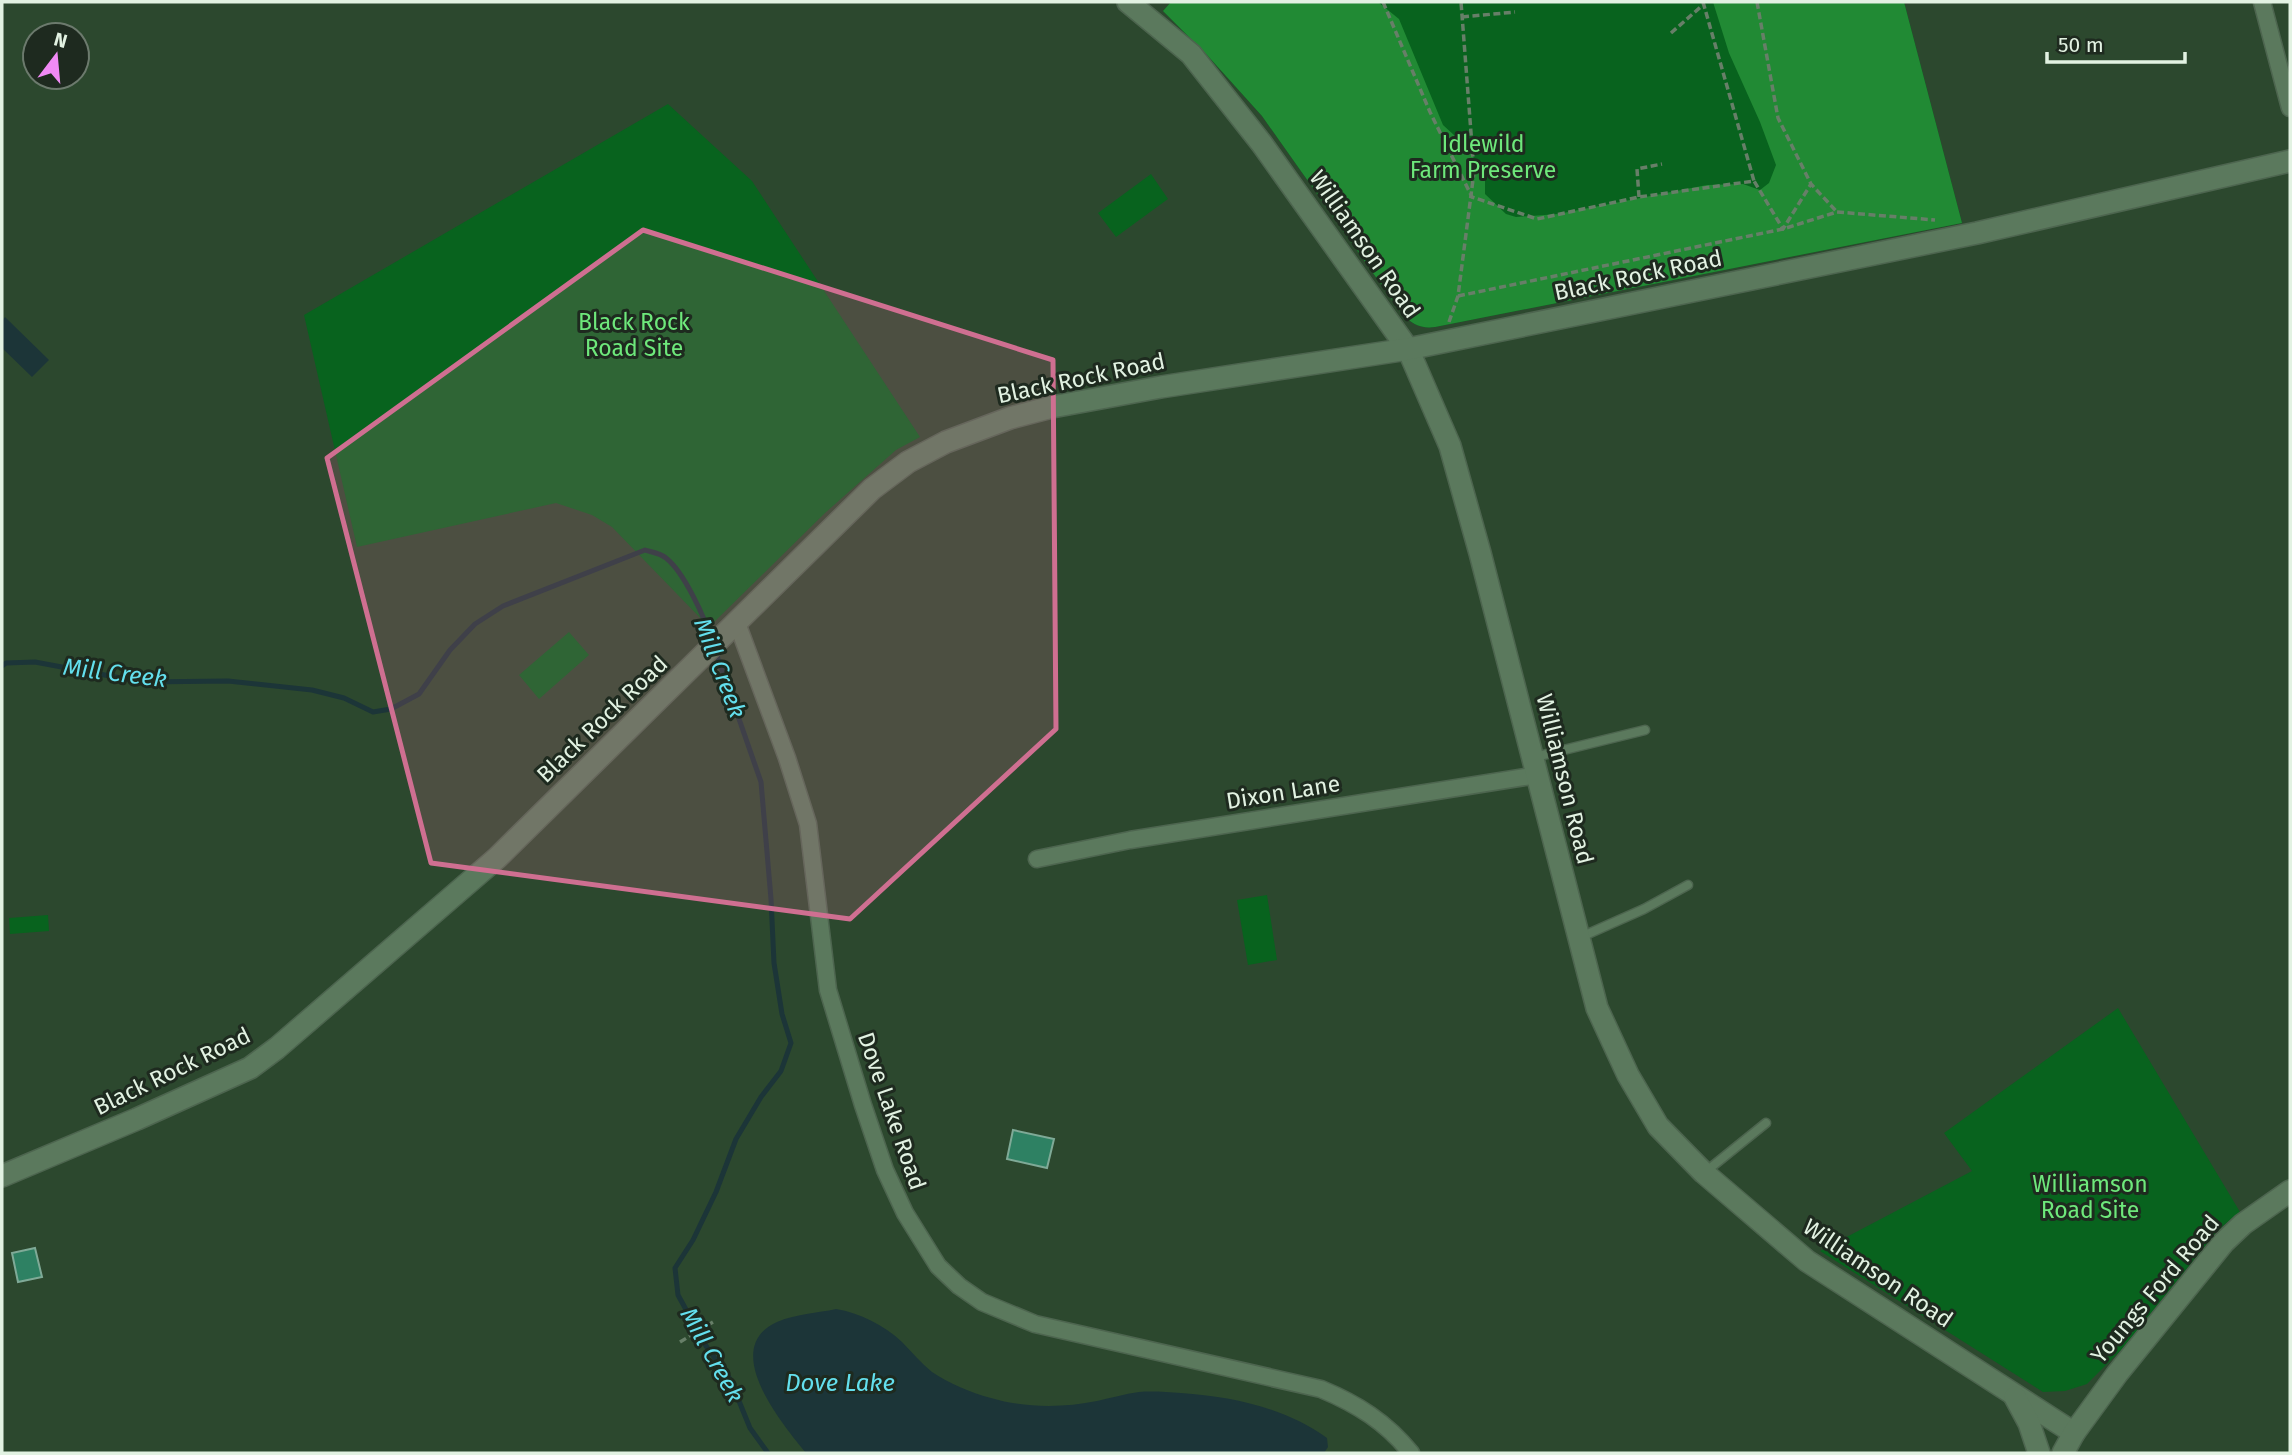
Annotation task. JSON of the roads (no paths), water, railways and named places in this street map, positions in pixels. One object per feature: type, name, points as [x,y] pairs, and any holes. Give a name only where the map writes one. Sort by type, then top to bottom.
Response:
[{"type":"street","name":"Williamson Road","points":[[1128,2],[1191,54],[1262,144],[1408,349],[1450,446],[1597,1008],[1628,1075],[1658,1126],[1704,1172],[1807,1261],[2074,1433]]},
{"type":"street","points":[[2262,2],[2290,108]]},
{"type":"street","name":"Black Rock Road","points":[[2,1176],[250,1068],[497,858],[844,515],[908,462],[946,442],[980,427],[1052,407],[1116,394],[1408,349],[1977,233],[2290,161]]},
{"type":"street","name":"Dove Lake Road","points":[[730,630],[787,758],[808,824],[828,990],[859,1092],[890,1181],[905,1213],[938,1266],[959,1286],[982,1302],[1035,1325],[1321,1389],[1354,1403],[1376,1418],[1411,1453]]},
{"type":"street","name":"Dixon Lane","points":[[1037,859],[1534,766]]},
{"type":"street","name":"Youngs Ford Road","points":[[2074,1433],[2224,1242],[2251,1218],[2290,1191]]},
{"type":"street","points":[[2014,1395],[2029,1423],[2039,1453]]},
{"type":"street","points":[[2063,1453],[2074,1433]]},
{"type":"lane","points":[[1534,766],[1645,730]]},
{"type":"lane","points":[[1579,937],[1644,909],[1688,885]]},
{"type":"lane","points":[[1704,1172],[1766,1123]]},
{"type":"water","points":[[5,317],[49,360],[32,377],[2,348],[2,321]]},
{"type":"water","name":"Dove Lake","points":[[836,1309],[854,1313],[880,1325],[902,1342],[932,1372],[960,1387],[991,1398],[1017,1404],[1057,1406],[1144,1392],[1220,1397],[1257,1405],[1293,1418],[1327,1438],[1328,1447],[1324,1453],[806,1453],[783,1424],[761,1386],[754,1367],[754,1349],[761,1334],[777,1322],[799,1315]]},
{"type":"waterway","name":"Mill Creek","points":[[2,666],[6,663],[35,662],[142,682],[228,681],[312,690],[344,698],[373,712],[391,709],[419,694],[450,650],[475,624],[503,606],[645,550],[664,556],[680,574],[699,608],[712,641]]},
{"type":"waterway","name":"Mill Creek","points":[[715,650],[761,782],[774,963],[782,1014],[791,1043],[781,1071],[761,1097],[736,1139],[716,1192],[693,1240],[675,1268],[678,1295],[706,1346],[730,1379],[750,1428],[768,1453]]},
{"type":"park label","name":"Idlewild Farm Preserve","points":[[1483,157]]},
{"type":"park label","name":"Black Rock Road Site","points":[[634,335]]},
{"type":"park label","name":"Williamson Road Site","points":[[2090,1197]]}]
